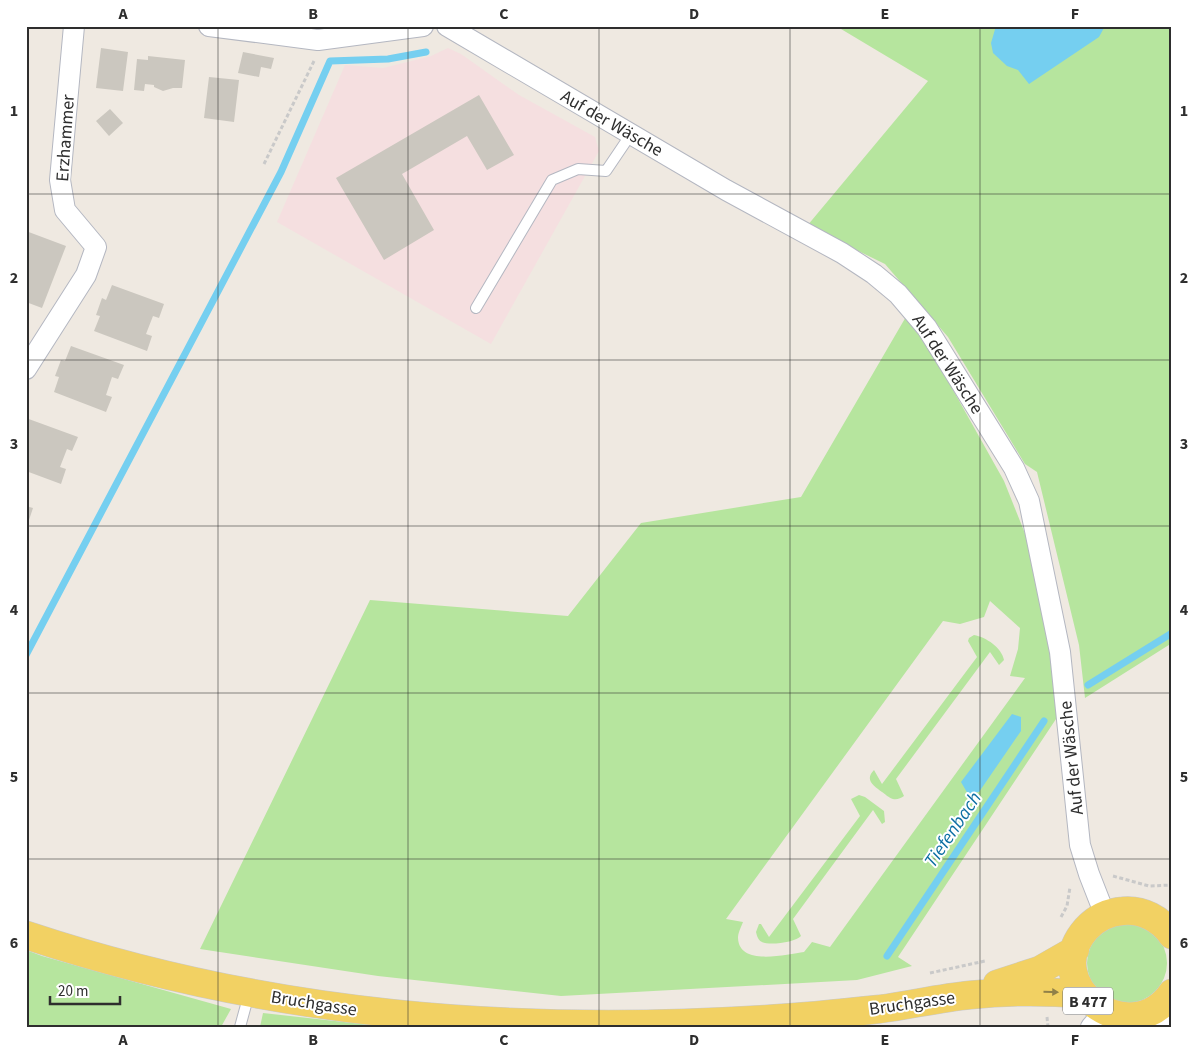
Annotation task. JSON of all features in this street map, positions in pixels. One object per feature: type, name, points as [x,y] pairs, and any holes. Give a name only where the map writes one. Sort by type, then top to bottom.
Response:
[{"type":"main road","name":"B 477","points":[[1170,930],[1155,919],[1137,911],[1124,910],[1105,915],[1088,927],[1080,938],[1075,950],[1073,964],[1075,976],[1082,994],[1091,1004],[1098,1019],[1115,1016],[1161,1015],[1160,1006],[1172,992]]},
{"type":"main road","name":"Bruchgasse","points":[[26,935],[118,963],[176,978],[249,993],[322,1006],[383,1014],[505,1023],[599,1025],[720,1022],[815,1016],[878,1009],[968,995],[1028,991],[1082,994]]},
{"type":"main road","name":"Bruchgasse","points":[[968,995],[1040,970],[1075,950]]},
{"type":"street","name":"Erzhammer","points":[[26,369],[86,275],[96,247],[65,210],[60,180],[74,26]]},
{"type":"street","points":[[209,26],[318,40],[424,26]]},
{"type":"street","name":"Auf der Wäsche","points":[[447,26],[726,190],[842,253],[874,274],[898,294],[927,328],[1014,468],[1029,501],[1060,652],[1080,845],[1105,915]]},
{"type":"lane","points":[[476,308],[552,180],[578,169],[606,171],[631,134]]},
{"type":"lane","points":[[240,1027],[249,993]]},
{"type":"path","points":[[264,164],[316,57],[318,40]]},
{"type":"path","points":[[1060,920],[1067,906],[1071,880],[1089,874],[1102,873],[1150,886],[1172,885]]},
{"type":"path","points":[[928,973],[986,961]]},
{"type":"path","points":[[1044,992],[1048,1027]]},
{"type":"shaded area","points":[[448,48],[461,54],[519,95],[595,137],[599,151],[491,344],[277,222],[345,65],[383,68],[431,56]]},
{"type":"green space","points":[[836,26],[1172,26],[1172,643],[1085,698],[1079,645],[1037,472],[1025,464],[948,337],[885,264],[807,226],[928,81]]},
{"type":"green space","points":[[907,315],[920,331],[1004,481],[1036,561],[1058,690],[1058,716],[898,957],[912,966],[857,980],[561,996],[378,976],[200,949],[370,600],[568,616],[641,523],[801,497]],"holes":[[[990,601],[1020,628],[1018,649],[1010,676],[1025,678],[830,947],[812,942],[804,952],[765,957],[746,953],[740,947],[738,938],[743,922],[726,919],[943,621],[960,624],[984,617]]]},
{"type":"green space","points":[[974,635],[993,644],[1000,651],[1004,660],[999,665],[990,652],[896,779],[904,796],[896,799],[890,798],[871,782],[871,774],[874,770],[882,784],[977,657],[968,641]]},
{"type":"green space","points":[[859,795],[865,797],[884,811],[885,822],[882,824],[873,810],[793,919],[801,936],[783,943],[771,944],[761,941],[756,932],[759,924],[761,924],[769,937],[860,816],[851,799]]},
{"type":"green space","points":[[1119,923],[1135,923],[1156,934],[1167,955],[1167,971],[1156,992],[1135,1003],[1119,1003],[1105,997],[1093,985],[1087,971],[1087,955],[1093,941],[1105,929]]},
{"type":"green space","points":[[26,950],[231,1009],[221,1027],[26,1027]]},
{"type":"green space","points":[[263,1013],[389,1027],[260,1027]]},
{"type":"water","points":[[996,26],[1105,26],[1099,37],[1029,84],[1018,70],[1007,66],[993,53],[991,43]]},
{"type":"water","points":[[1012,714],[1021,717],[1021,731],[979,792],[968,794],[961,782]]},
{"type":"building","points":[[101,48],[128,52],[123,91],[96,88]]},
{"type":"building","points":[[243,52],[274,58],[271,69],[261,67],[259,77],[238,73]]},
{"type":"building","points":[[148,56],[185,60],[182,88],[163,91],[154,87],[154,85],[145,84],[144,91],[134,90],[137,59],[148,60]]},
{"type":"building","points":[[209,77],[239,80],[234,122],[204,118]]},
{"type":"building","points":[[479,95],[514,155],[487,170],[467,136],[402,174],[434,230],[384,260],[336,178]]},
{"type":"building","points":[[110,109],[123,123],[109,136],[96,121]]},
{"type":"building","points":[[26,231],[66,246],[42,308],[26,302]]},
{"type":"building","points":[[112,285],[164,304],[159,318],[153,316],[146,334],[152,336],[147,351],[94,331],[100,316],[96,315],[102,298],[106,300]]},
{"type":"building","points":[[71,346],[124,365],[118,379],[112,377],[106,395],[112,397],[106,412],[54,392],[59,377],[55,376],[61,360],[65,361]]},
{"type":"building","points":[[26,418],[78,437],[72,451],[67,449],[60,467],[66,469],[61,484],[26,471]]},
{"type":"building","points":[[26,506],[33,508],[28,523],[26,522]]},
{"type":"waterway","points":[[26,655],[281,172],[330,61],[388,59],[426,52]]},
{"type":"waterway","name":"Tiefenbach","points":[[1088,685],[1172,633]]},
{"type":"waterway","name":"Tiefenbach","points":[[887,956],[1044,721]]}]
